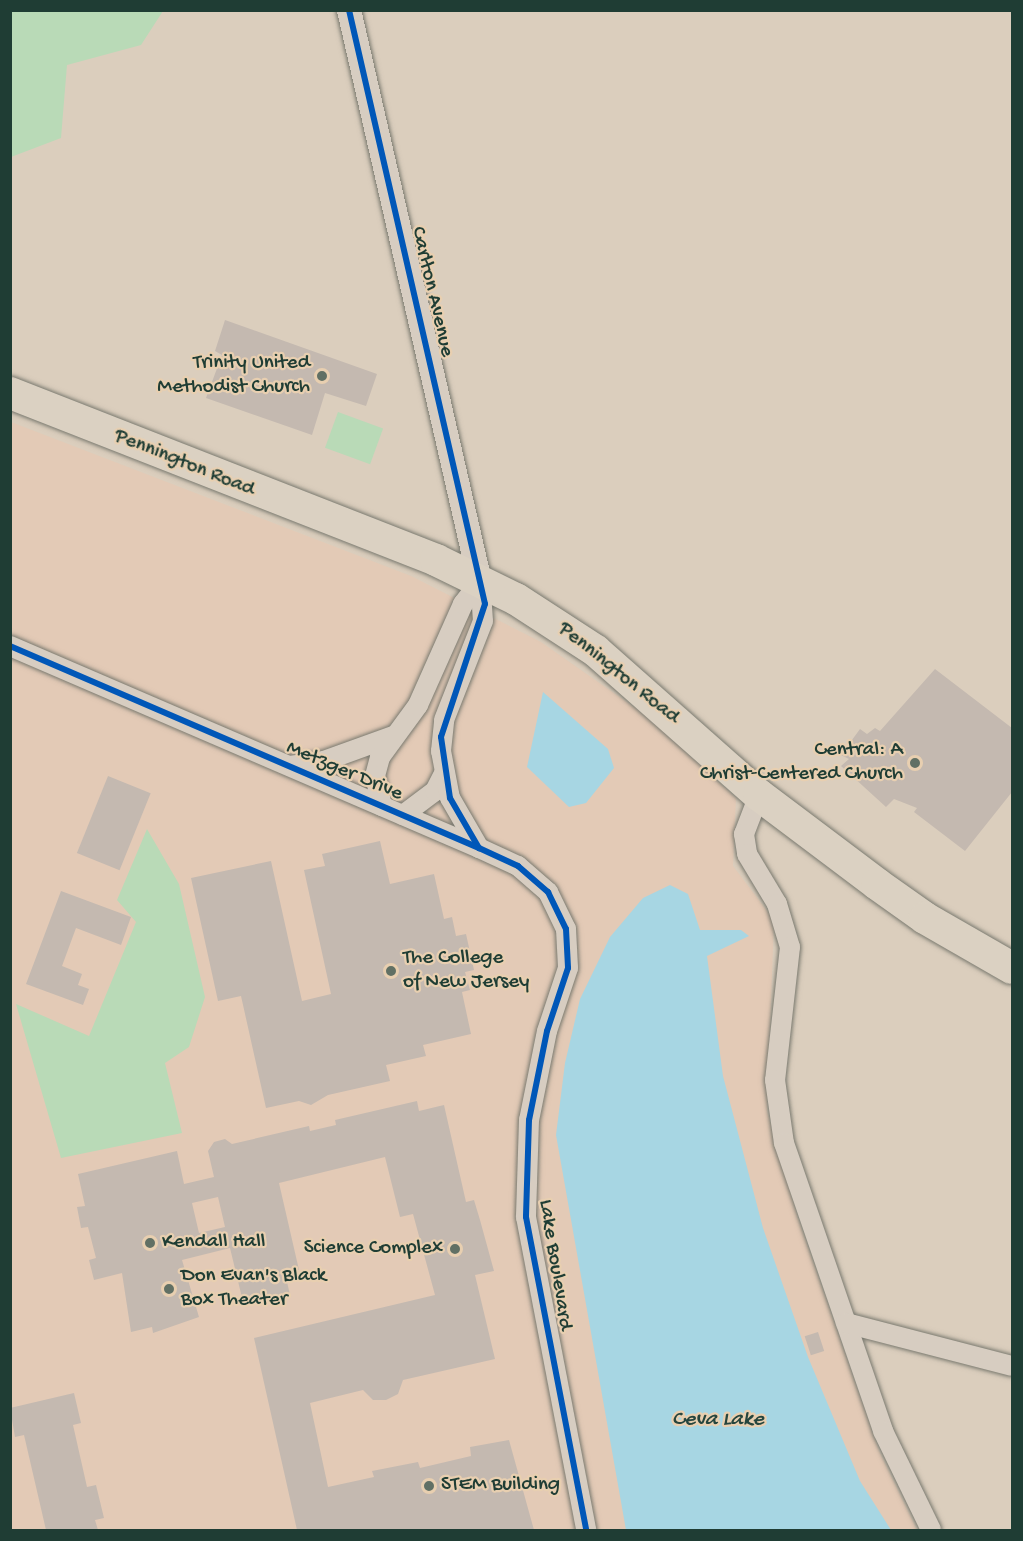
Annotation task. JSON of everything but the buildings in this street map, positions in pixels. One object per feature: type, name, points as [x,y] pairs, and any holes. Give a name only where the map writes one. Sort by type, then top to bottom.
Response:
[{"type":"main road","name":"Pennington Road","points":[[10,393],[480,582],[543,614],[596,651],[759,795],[924,918],[1012,968]]},
{"type":"street","name":"Carlton Avenue","points":[[349,10],[480,582]]},
{"type":"street","points":[[382,806],[375,776],[393,736],[421,699],[463,604],[480,582]]},
{"type":"street","points":[[479,848],[458,817],[444,773],[444,720],[483,621],[480,582]]},
{"type":"street","name":"Metzger Drive","points":[[10,646],[479,848],[533,877],[559,909],[569,949],[556,1006]]},
{"type":"street","points":[[290,766],[324,760],[393,736]]},
{"type":"street","points":[[403,815],[435,791],[444,773]]},
{"type":"street","points":[[759,795],[744,834],[747,854],[777,904],[790,947],[776,1054],[777,1110],[784,1143],[883,1431],[931,1530]]},
{"type":"street","name":"Lake Boulevard","points":[[556,1006],[529,1120],[526,1217],[586,1530]]},
{"type":"street","points":[[846,1323],[1012,1366]]},
{"type":"shaded area","name":"The College of New Jersey","points":[[11,422],[411,576],[541,642],[648,717],[736,798],[733,866],[774,920],[767,1111],[798,1219],[879,1451],[917,1530],[11,1530]]},
{"type":"green space","points":[[11,10],[163,11],[141,45],[67,65],[61,138],[11,157]]},
{"type":"green space","points":[[338,412],[383,428],[370,464],[325,448]]},
{"type":"green space","points":[[147,829],[179,884],[205,997],[189,1047],[165,1063],[182,1133],[61,1158],[16,1004],[89,1036],[136,922],[117,900]]},
{"type":"water","points":[[543,692],[608,749],[614,768],[586,803],[569,807],[527,767]]},
{"type":"water","name":"Ceva Lake","points":[[670,885],[688,894],[700,930],[741,930],[749,936],[707,956],[723,1076],[763,1228],[808,1357],[860,1481],[891,1530],[626,1530],[556,1135],[565,1063],[580,999],[610,937],[643,898]]},
{"type":"cycle path","points":[[349,10],[485,604],[441,737],[450,798],[479,848]]},
{"type":"cycle path","points":[[10,646],[479,848],[518,866],[548,892],[566,929],[568,968],[547,1031],[529,1120],[526,1217],[586,1530]]},
{"type":"place","name":"Trinity United Methodist Church","points":[[322,376]]},
{"type":"place","name":"Central: A Christ-Centered Church","points":[[915,763]]},
{"type":"place","name":"The College of New Jersey","points":[[391,971]]},
{"type":"place","name":"Kendall Hall","points":[[150,1243]]},
{"type":"place","name":"Science Complex","points":[[455,1249]]},
{"type":"place","name":"Don Evan's Black Box Theater","points":[[169,1289]]},
{"type":"place","name":"STEM Building","points":[[429,1486]]}]
